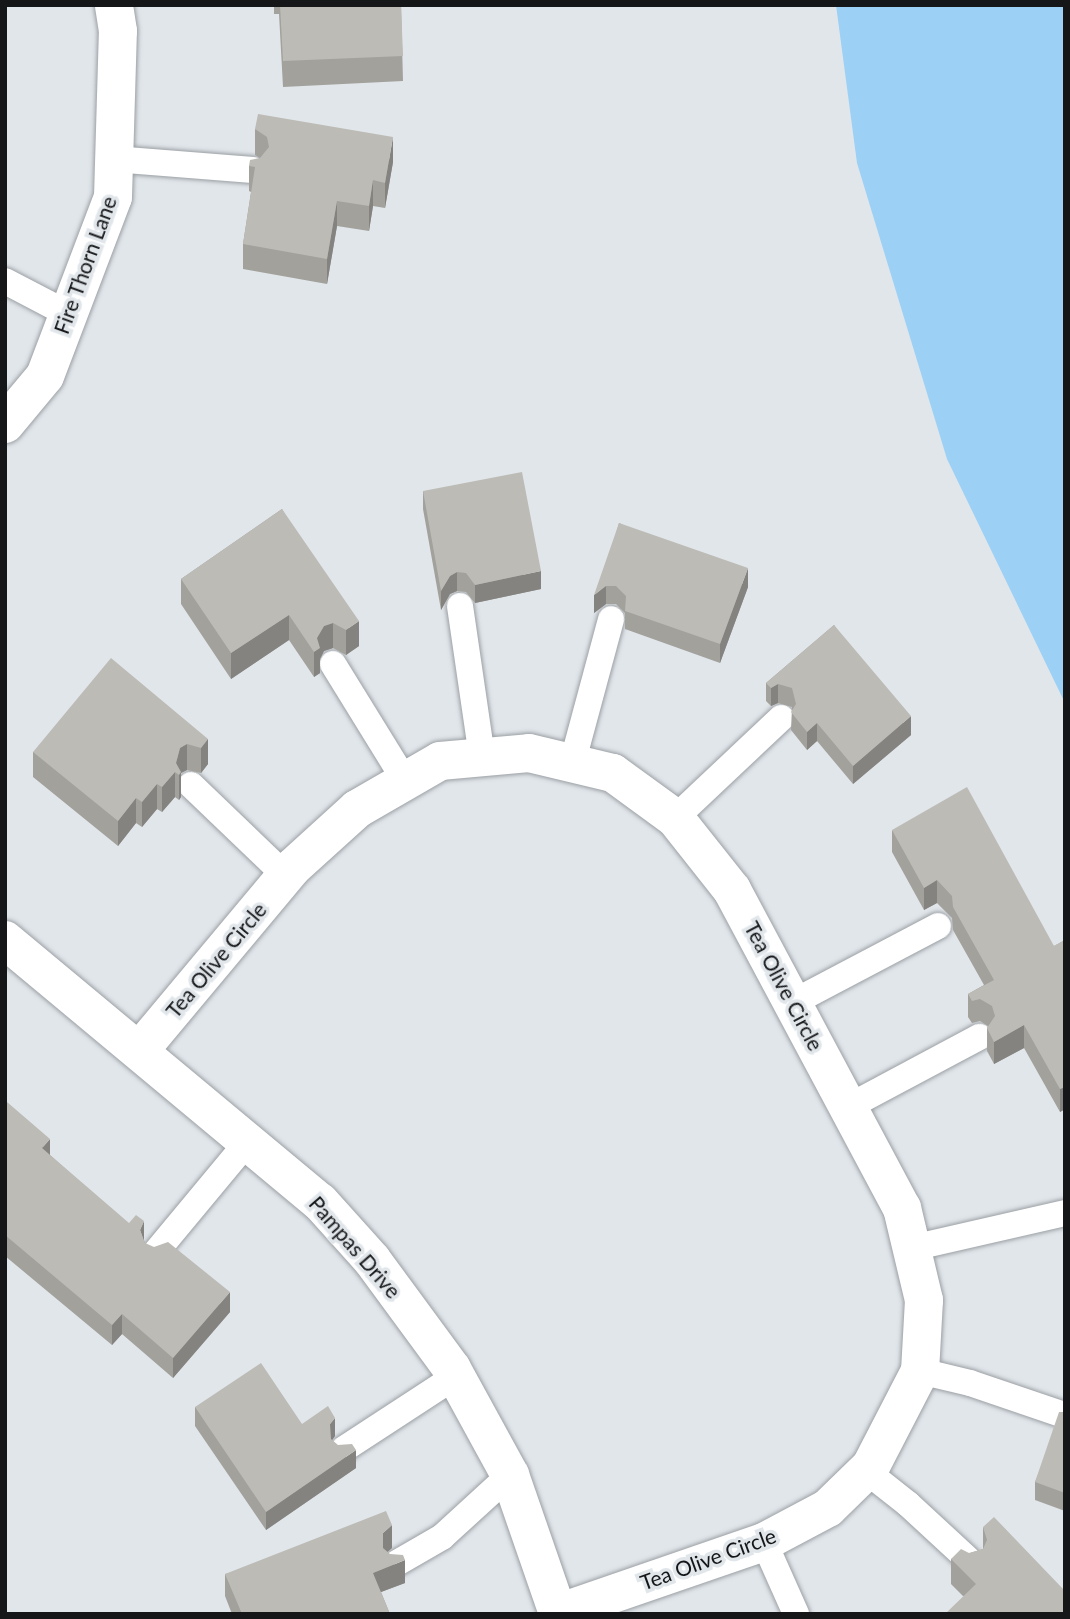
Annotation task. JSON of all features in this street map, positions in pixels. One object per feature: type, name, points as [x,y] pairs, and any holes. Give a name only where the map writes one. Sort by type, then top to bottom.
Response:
[{"type":"street","name":"Fire Thorn Lane","points":[[9,412],[44,376],[113,197],[118,31],[114,5]]},
{"type":"street","name":"Tea Olive Circle","points":[[140,1050],[286,876],[356,809],[440,761],[530,753],[613,773],[675,818],[732,890],[902,1208],[924,1300],[920,1371],[871,1466],[828,1508],[764,1542],[558,1613]]},
{"type":"street","name":"Pampas Drive","points":[[5,940],[320,1202],[372,1260],[456,1376],[510,1475],[558,1613]]},
{"type":"lane","points":[[114,159],[253,170]]},
{"type":"lane","points":[[5,281],[68,314]]},
{"type":"lane","points":[[460,606],[482,757]]},
{"type":"lane","points":[[572,764],[611,619]]},
{"type":"lane","points":[[333,664],[406,782]]},
{"type":"lane","points":[[675,818],[781,718]]},
{"type":"lane","points":[[191,785],[286,876]]},
{"type":"lane","points":[[792,1003],[938,926]]},
{"type":"lane","points":[[848,1107],[979,1037]]},
{"type":"lane","points":[[156,1252],[248,1141]]},
{"type":"lane","points":[[912,1248],[1065,1213]]},
{"type":"lane","points":[[920,1371],[970,1383],[1064,1415]]},
{"type":"lane","points":[[344,1449],[456,1376]]},
{"type":"lane","points":[[865,1471],[908,1504],[972,1563]]},
{"type":"lane","points":[[397,1563],[442,1537],[510,1475]]},
{"type":"lane","points":[[764,1542],[796,1614]]},
{"type":"shaded area","points":[[836,5],[1065,5],[1065,703],[947,459],[857,163]]},
{"type":"building","points":[[280,5],[401,5],[403,56],[283,61]]},
{"type":"building","points":[[258,114],[393,137],[385,183],[373,180],[369,206],[337,201],[327,259],[243,244],[255,167],[249,166],[250,160],[260,158],[269,147],[267,137],[255,129]]},
{"type":"building","points":[[522,472],[541,571],[475,585],[466,573],[457,572],[450,576],[441,591],[423,491]]},
{"type":"building","points":[[282,509],[359,621],[346,630],[333,623],[324,626],[317,638],[320,648],[314,652],[289,615],[231,653],[181,579]]},
{"type":"building","points":[[619,523],[748,568],[720,644],[625,611],[626,596],[616,586],[606,586],[594,595]]},
{"type":"building","points":[[834,625],[911,716],[853,766],[817,723],[807,732],[791,712],[796,704],[792,688],[778,684],[771,688],[766,683]]},
{"type":"building","points":[[111,658],[208,739],[201,748],[187,744],[180,748],[176,763],[181,772],[179,775],[175,772],[162,787],[157,784],[142,802],[136,798],[118,821],[33,752]]},
{"type":"building","points":[[967,787],[1054,946],[1065,940],[1065,1087],[1060,1089],[1024,1025],[994,1042],[987,1028],[995,1016],[992,1006],[980,999],[972,1001],[968,994],[994,980],[953,907],[952,896],[937,880],[924,888],[892,830]]},
{"type":"building","points":[[7,1102],[50,1139],[42,1148],[129,1223],[136,1215],[144,1221],[140,1230],[145,1243],[154,1247],[168,1242],[230,1292],[173,1358],[122,1314],[112,1325],[5,1235]]},
{"type":"building","points":[[261,1363],[302,1424],[328,1406],[335,1418],[330,1424],[331,1439],[338,1445],[352,1444],[356,1450],[266,1512],[195,1407]]},
{"type":"building","points":[[1059,1412],[1065,1412],[1065,1493],[1035,1482]]},
{"type":"building","points":[[386,1511],[392,1525],[383,1533],[383,1548],[390,1554],[403,1555],[405,1560],[373,1573],[390,1614],[242,1614],[225,1574]]},
{"type":"building","points":[[994,1517],[1065,1591],[1065,1614],[945,1614],[976,1584],[951,1559],[961,1549],[969,1553],[983,1549],[987,1540],[983,1527]]}]
